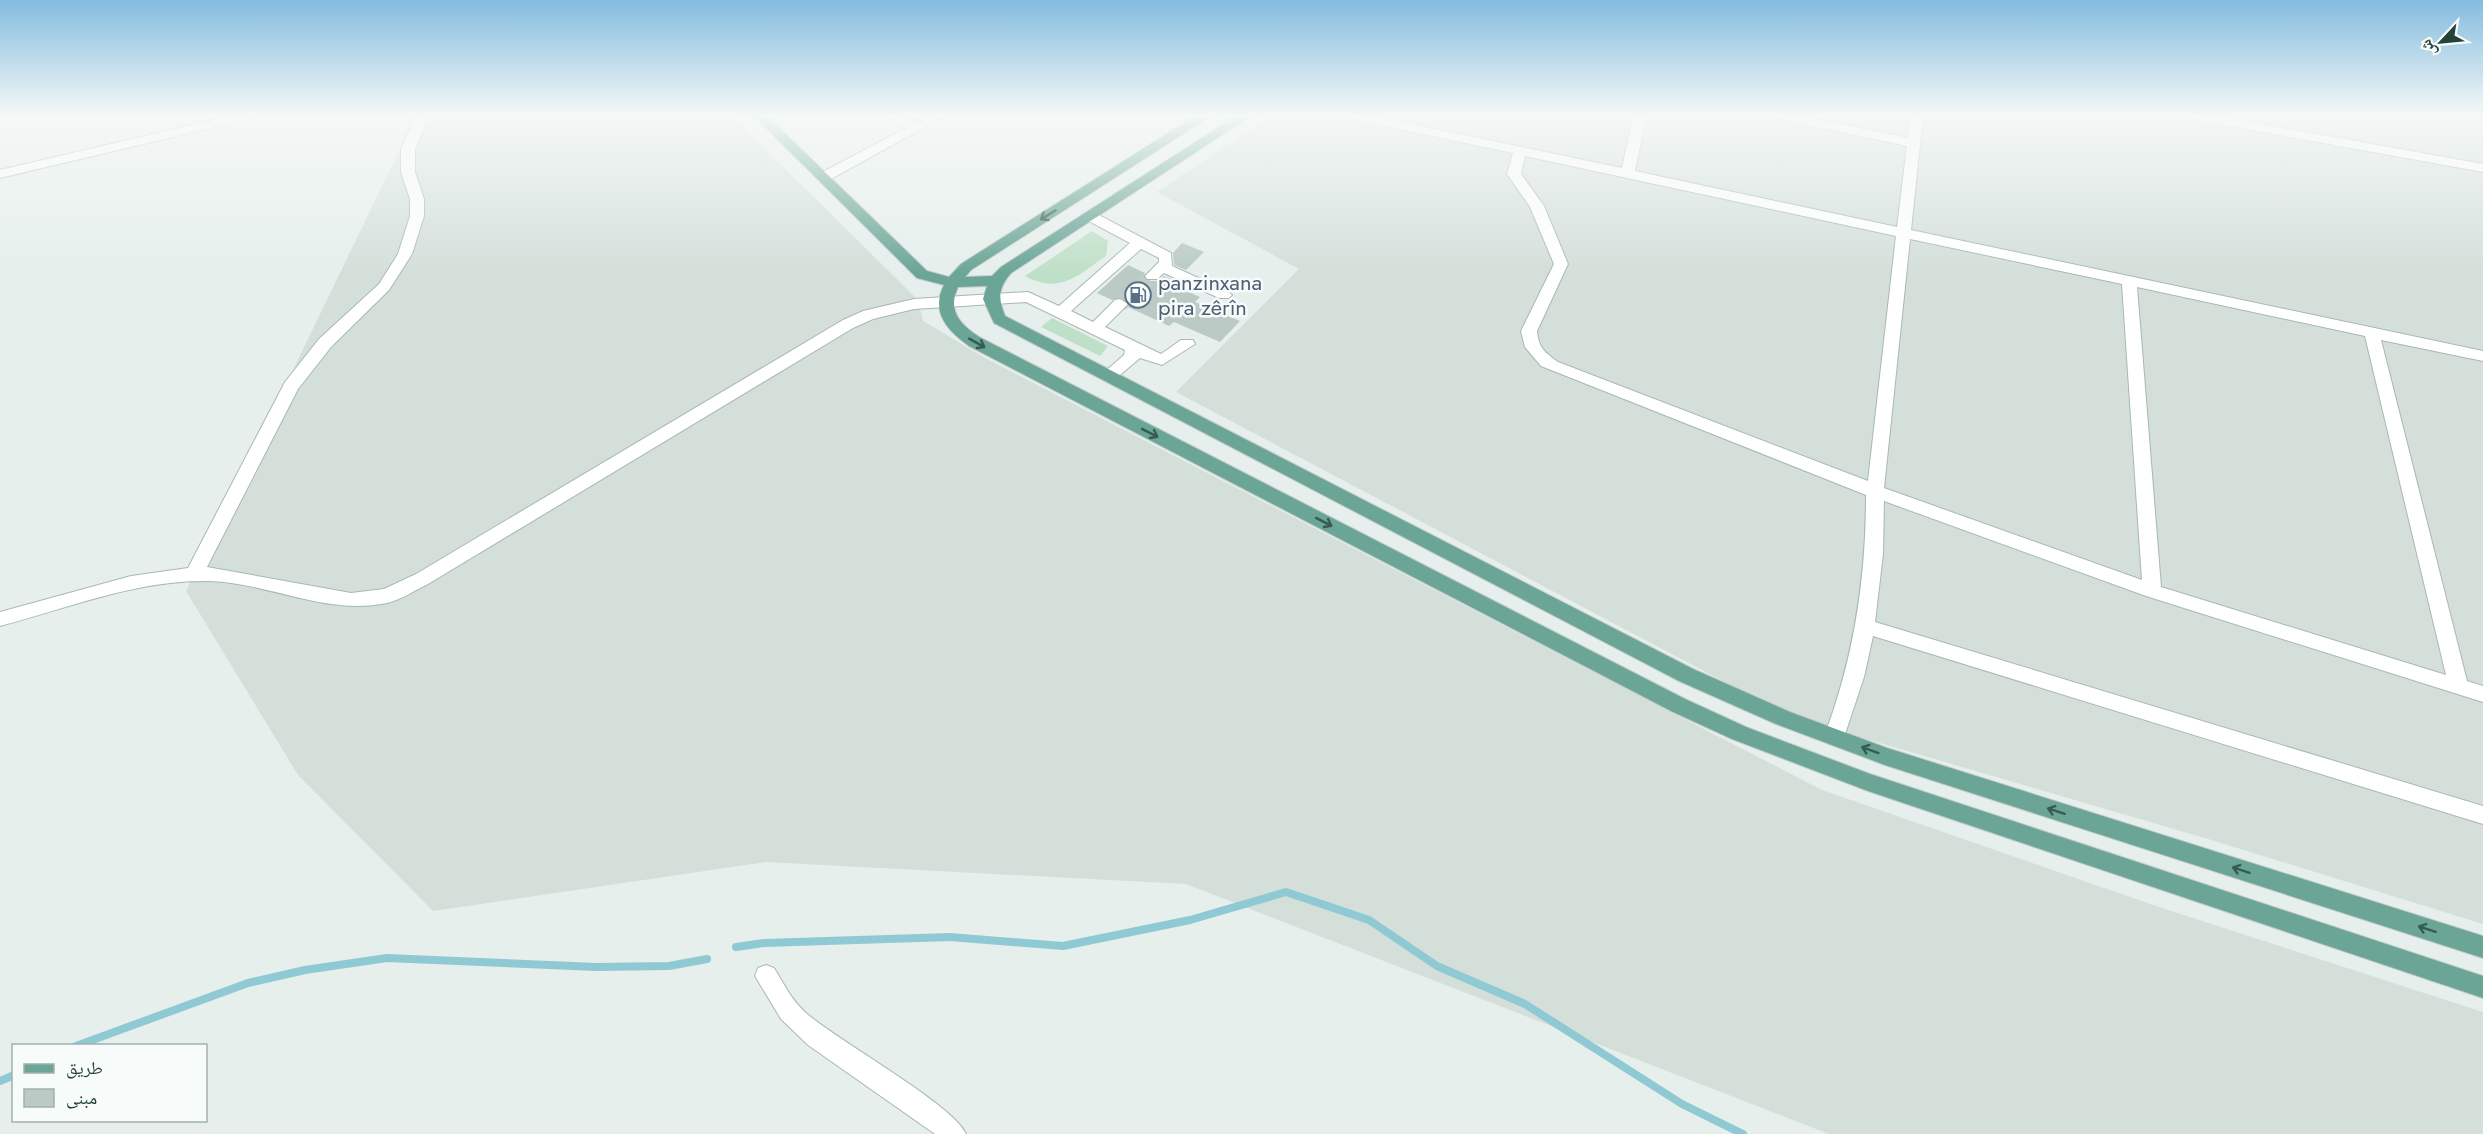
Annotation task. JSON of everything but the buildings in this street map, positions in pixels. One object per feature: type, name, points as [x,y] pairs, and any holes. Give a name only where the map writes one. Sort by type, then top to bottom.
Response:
[{"type":"main road","points":[[816,169],[922,275],[951,282],[996,281]]},
{"type":"main road","points":[[1116,169],[966,267],[951,282],[945,301],[952,324],[975,342],[1667,700],[1728,728],[1868,782],[2483,987]]},
{"type":"main road","points":[[1163,169],[1006,270],[996,281],[991,299],[999,319],[1686,675],[1834,737],[1938,773],[2483,947]]},
{"type":"street","points":[[0,174],[21,169]]},
{"type":"street","points":[[194,574],[291,386],[325,343],[384,287],[405,254],[413,235],[417,216],[417,199],[408,169]]},
{"type":"street","points":[[824,177],[839,169]]},
{"type":"street","points":[[1515,169],[1514,174],[1518,183],[1537,206],[1561,264],[1528,331],[1529,343],[1537,356],[1552,366],[1875,491],[2151,591],[2483,694]]},
{"type":"street","points":[[1604,169],[2483,356]]},
{"type":"street","points":[[1628,174],[1629,169]]},
{"type":"street","points":[[1834,737],[1856,677],[1867,627],[1875,523],[1875,491],[1911,169]]},
{"type":"street","points":[[1090,216],[1166,256],[1167,260],[1157,271],[1224,295]]},
{"type":"street","points":[[1061,312],[1140,242]]},
{"type":"street","points":[[2129,282],[2151,591]]},
{"type":"street","points":[[0,619],[136,583],[194,574],[212,574],[351,600],[387,596],[423,579],[848,324],[891,308],[945,301],[1028,297],[1131,345],[1135,350],[1162,360],[1187,344]]},
{"type":"street","points":[[1095,328],[1120,304]]},
{"type":"street","points":[[2372,333],[2459,687]]},
{"type":"street","points":[[1108,376],[1132,357],[1135,350]]},
{"type":"street","points":[[1867,627],[2483,815]]},
{"type":"street","points":[[766,976],[796,1020],[846,1059],[935,1117],[954,1134]]},
{"type":"shaded area","points":[[390,169],[785,169],[918,300],[923,321],[985,358],[1822,790],[2162,908],[2483,1012],[2483,1134],[1829,1134],[1186,884],[766,862],[433,911],[298,775],[186,591]]},
{"type":"shaded area","points":[[1191,169],[2483,169],[2483,924],[2208,839],[1791,717],[1176,392],[1299,269],[1157,192]]},
{"type":"green space","points":[[1092,231],[1108,241],[1106,256],[1086,270],[1059,283],[1048,284],[1025,276]]},
{"type":"green space","points":[[1052,318],[1108,346],[1100,356],[1041,327]]},
{"type":"waterway","points":[[736,947],[764,943],[950,937],[1063,946],[1190,920],[1286,892],[1369,920],[1437,966],[1525,1004],[1682,1104],[1743,1134]]},
{"type":"waterway","points":[[81,1044],[248,983],[305,970],[387,958],[596,967],[669,966],[707,959]]},
{"type":"waterway","points":[[0,1081],[12,1076]]},
{"type":"tunnel","points":[[1120,304],[1152,276]]},
{"type":"place","name":"panzinxana pira zêrîn","points":[[1138,295]]}]
